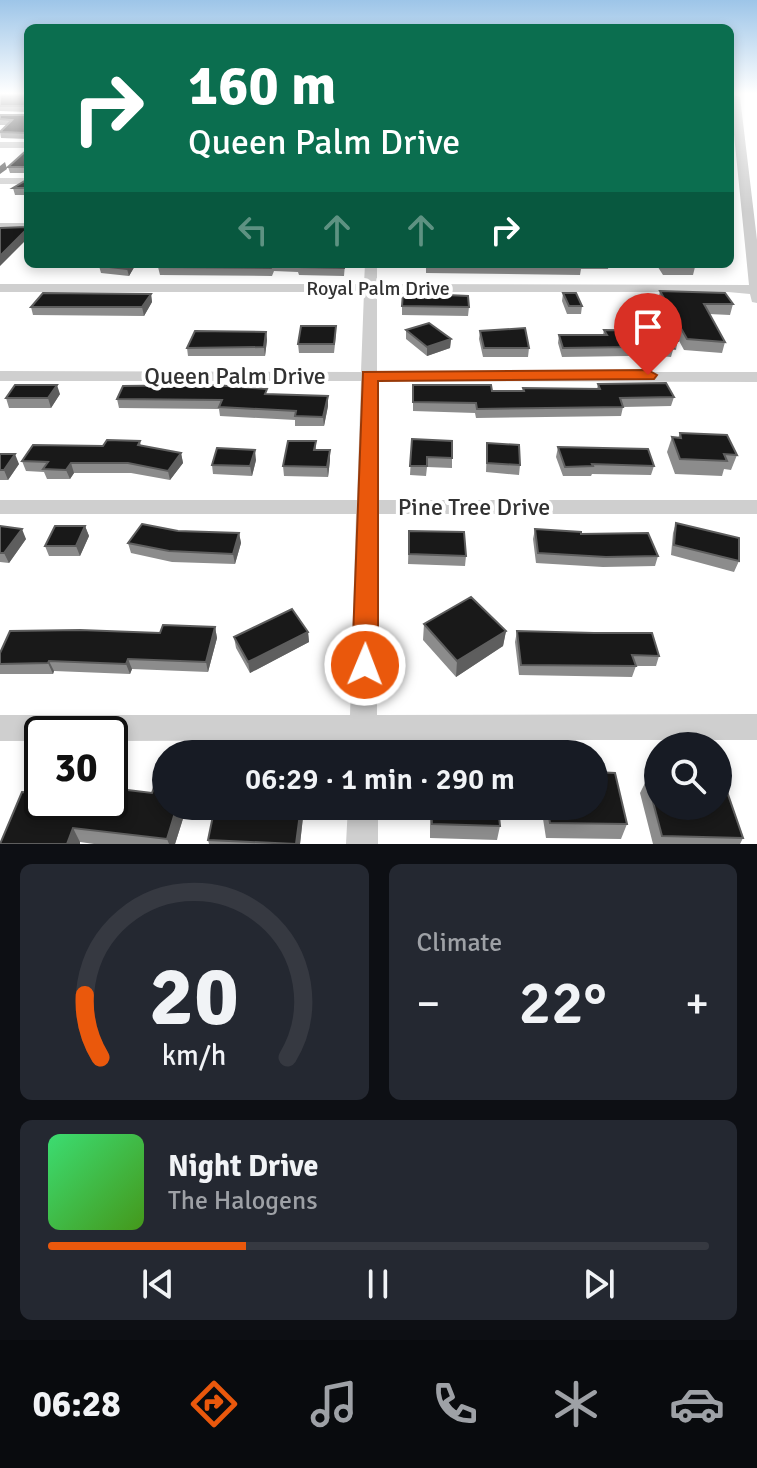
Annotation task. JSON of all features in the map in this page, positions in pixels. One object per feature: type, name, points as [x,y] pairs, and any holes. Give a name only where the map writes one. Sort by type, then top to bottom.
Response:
[{"type":"street","points":[[0,145],[24,145]]},
{"type":"street","points":[[735,145],[744,181],[744,227],[757,299]]},
{"type":"street","points":[[734,180],[744,181]]},
{"type":"street","points":[[0,181],[24,181]]},
{"type":"street","points":[[0,227],[24,227]]},
{"type":"street","points":[[364,740],[371,268]]},
{"type":"street","name":"Royal Palm Drive","points":[[0,288],[756,290]]},
{"type":"street","name":"Queen Palm Drive","points":[[0,376],[757,377]]},
{"type":"street","name":"Pine Tree Drive","points":[[0,507],[757,507]]},
{"type":"street","points":[[392,740],[757,727]]},
{"type":"street","points":[[0,728],[336,740]]},
{"type":"street","points":[[362,844],[363,820]]},
{"type":"building","points":[[24,153],[24,167],[8,167]]},
{"type":"building","points":[[24,227],[24,232],[0,256],[0,228]]},
{"type":"building","points":[[660,291],[725,293],[733,304],[704,304],[725,342],[687,339]]},
{"type":"building","points":[[43,293],[151,294],[142,307],[31,307]]},
{"type":"building","points":[[403,293],[468,296],[469,307],[402,306]]},
{"type":"building","points":[[563,293],[576,293],[582,306],[569,306]]},
{"type":"building","points":[[429,323],[451,339],[427,347],[406,330]]},
{"type":"building","points":[[301,326],[336,326],[334,344],[298,344]]},
{"type":"building","points":[[525,328],[529,348],[484,348],[480,331]]},
{"type":"building","points":[[604,330],[678,331],[678,341],[670,341],[674,348],[660,348],[657,341],[628,342],[631,347],[563,348],[559,335],[607,335]]},
{"type":"building","points":[[195,331],[266,332],[264,347],[187,348]]},
{"type":"building","points":[[666,383],[674,397],[620,398],[623,407],[477,409],[476,403],[413,402],[413,385],[491,385],[492,391],[524,391],[523,388],[600,389],[598,384]]},
{"type":"building","points":[[15,385],[57,385],[48,398],[6,398]]},
{"type":"building","points":[[215,385],[267,389],[265,394],[328,396],[323,417],[295,416],[296,411],[219,407],[222,400],[117,399],[123,386]]},
{"type":"building","points":[[680,433],[727,435],[737,455],[724,454],[727,461],[680,459],[672,437],[681,438]]},
{"type":"building","points":[[412,439],[452,441],[452,458],[427,457],[427,466],[410,466]]},
{"type":"building","points":[[107,440],[140,441],[138,445],[181,453],[168,471],[128,463],[71,463],[66,470],[43,469],[48,462],[22,461],[33,445],[103,446]]},
{"type":"building","points":[[288,441],[316,441],[314,450],[330,450],[327,467],[283,466]]},
{"type":"building","points":[[487,443],[519,445],[520,465],[487,463]]},
{"type":"building","points":[[558,447],[648,449],[654,466],[592,464],[565,467]]},
{"type":"building","points":[[217,448],[255,450],[250,466],[212,465]]},
{"type":"building","points":[[0,454],[15,454],[4,470],[0,470]]},
{"type":"building","points":[[676,523],[739,538],[739,561],[674,545]]},
{"type":"building","points":[[142,524],[178,531],[239,533],[233,554],[169,551],[128,543]]},
{"type":"building","points":[[0,526],[22,529],[4,553],[0,553]]},
{"type":"building","points":[[55,526],[85,526],[76,546],[45,546]]},
{"type":"building","points":[[535,529],[581,534],[648,533],[658,556],[538,553]]},
{"type":"building","points":[[409,531],[464,532],[466,556],[409,554]]},
{"type":"building","points":[[471,597],[506,631],[457,661],[424,624]]},
{"type":"building","points":[[292,609],[308,632],[248,662],[234,637]]},
{"type":"building","points":[[163,625],[215,627],[206,662],[128,659],[126,664],[49,661],[0,664],[0,653],[10,631],[160,633]]},
{"type":"building","points":[[517,631],[652,633],[659,656],[632,655],[636,666],[521,665]]},
{"type":"building","points":[[608,773],[615,773],[627,824],[550,823],[549,820],[608,820]]},
{"type":"building","points":[[128,790],[152,793],[152,820],[173,820],[167,839],[73,828],[67,844],[0,844],[22,792],[24,820],[128,820]]},
{"type":"building","points":[[732,806],[743,838],[662,836],[658,820],[732,820]]},
{"type":"building","points":[[212,820],[299,820],[296,844],[208,840]]},
{"type":"building","points":[[432,820],[499,820],[500,826],[432,824]]},
{"type":"route","points":[[365,665],[369,376],[648,375]]}]
